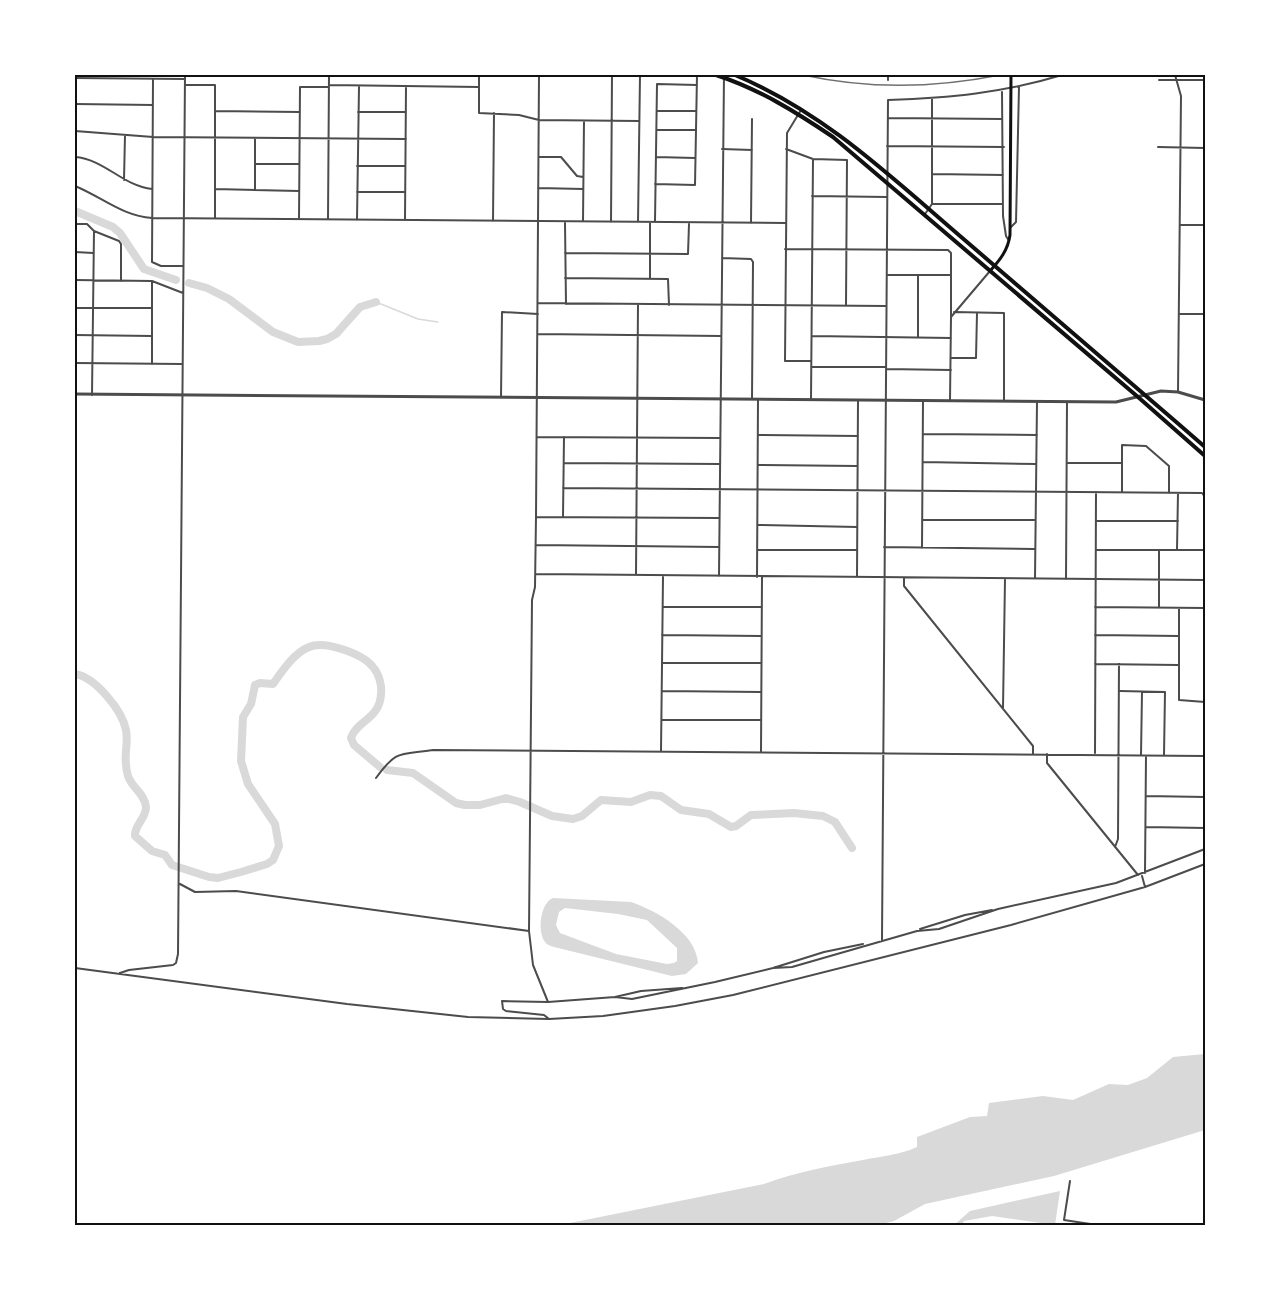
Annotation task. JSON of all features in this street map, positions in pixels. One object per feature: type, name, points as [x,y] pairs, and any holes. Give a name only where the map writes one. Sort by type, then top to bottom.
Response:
[{"type":"highway","points":[[717,75],[764,94],[833,137],[1205,456]]},
{"type":"highway","points":[[735,75],[802,108],[837,132],[887,172],[1205,447]]},
{"type":"main road","points":[[990,271],[1003,255],[1009,241],[1011,75]]},
{"type":"street","points":[[119,974],[129,970],[169,966],[176,963],[178,954],[185,75]]},
{"type":"street","points":[[328,219],[329,75]]},
{"type":"street","points":[[479,75],[479,113],[519,115],[539,120],[639,121]]},
{"type":"street","points":[[539,75],[536,574],[532,600],[529,931],[533,965],[548,1002]]},
{"type":"street","points":[[611,222],[612,75]]},
{"type":"street","points":[[638,222],[640,75]]},
{"type":"street","points":[[655,184],[695,185],[697,75]]},
{"type":"street","points":[[888,75],[888,80]]},
{"type":"street","points":[[882,940],[888,100],[932,99],[1002,91],[1062,75]]},
{"type":"street","points":[[1175,75],[1181,96],[1178,392]]},
{"type":"street","points":[[719,576],[723,76]]},
{"type":"street","points":[[75,78],[185,79]]},
{"type":"street","points":[[153,79],[152,262],[161,266],[183,266]]},
{"type":"street","points":[[1159,80],[1205,80]]},
{"type":"street","points":[[654,222],[657,84],[697,85]]},
{"type":"street","points":[[185,85],[215,85],[215,218]]},
{"type":"street","points":[[357,219],[359,86]]},
{"type":"street","points":[[299,219],[300,87],[479,87]]},
{"type":"street","points":[[405,220],[406,87]]},
{"type":"street","points":[[1010,228],[1016,222],[1019,87]]},
{"type":"street","points":[[1002,91],[1003,204],[1006,236],[1009,241]]},
{"type":"street","points":[[925,214],[932,204],[932,99]]},
{"type":"street","points":[[75,104],[153,105]]},
{"type":"street","points":[[802,108],[786,133],[785,361],[811,361]]},
{"type":"street","points":[[216,111],[300,112]]},
{"type":"street","points":[[656,111],[696,111]]},
{"type":"street","points":[[358,112],[406,112]]},
{"type":"street","points":[[493,221],[494,113]]},
{"type":"street","points":[[888,118],[1002,119]]},
{"type":"street","points":[[751,223],[752,119]]},
{"type":"street","points":[[584,121],[584,221]]},
{"type":"street","points":[[75,130],[184,138],[406,139]]},
{"type":"street","points":[[656,130],[696,130]]},
{"type":"street","points":[[124,180],[125,135]]},
{"type":"street","points":[[255,138],[255,190]]},
{"type":"street","points":[[887,147],[1004,147]]},
{"type":"street","points":[[1158,147],[1205,148]]},
{"type":"street","points":[[722,149],[752,150]]},
{"type":"street","points":[[786,149],[813,159],[847,160],[846,306]]},
{"type":"street","points":[[75,157],[94,162],[137,186],[152,189]]},
{"type":"street","points":[[539,157],[561,157],[577,176],[583,177]]},
{"type":"street","points":[[656,157],[695,158]]},
{"type":"street","points":[[811,400],[813,159]]},
{"type":"street","points":[[255,164],[299,164]]},
{"type":"street","points":[[357,166],[405,166]]},
{"type":"street","points":[[932,174],[1004,175]]},
{"type":"street","points":[[75,186],[122,212],[141,218],[786,223]]},
{"type":"street","points":[[538,188],[583,189]]},
{"type":"street","points":[[215,189],[299,191]]},
{"type":"street","points":[[357,192],[405,192]]},
{"type":"street","points":[[812,196],[887,197]]},
{"type":"street","points":[[932,204],[1003,204]]},
{"type":"street","points":[[565,221],[566,304]]},
{"type":"street","points":[[650,222],[650,279]]},
{"type":"street","points":[[566,253],[688,254],[688,222]]},
{"type":"street","points":[[75,224],[87,224],[94,231],[122,244],[121,281]]},
{"type":"street","points":[[1180,225],[1205,225]]},
{"type":"street","points":[[92,395],[94,231]]},
{"type":"street","points":[[785,249],[948,250],[951,253],[950,401]]},
{"type":"street","points":[[75,252],[93,253]]},
{"type":"street","points":[[722,258],[751,259],[752,399]]},
{"type":"street","points":[[951,317],[990,271]]},
{"type":"street","points":[[886,275],[950,275]]},
{"type":"street","points":[[918,275],[918,338]]},
{"type":"street","points":[[566,278],[668,279],[669,304]]},
{"type":"street","points":[[75,280],[152,281],[183,293]]},
{"type":"street","points":[[152,281],[152,364]]},
{"type":"street","points":[[538,303],[886,306]]},
{"type":"street","points":[[636,576],[638,304]]},
{"type":"street","points":[[75,308],[152,308]]},
{"type":"street","points":[[501,398],[502,312],[538,314]]},
{"type":"street","points":[[954,312],[1004,314],[1004,401]]},
{"type":"street","points":[[951,358],[976,358],[977,314]]},
{"type":"street","points":[[1179,314],[1205,314]]},
{"type":"street","points":[[537,334],[721,336]]},
{"type":"street","points":[[75,335],[152,336]]},
{"type":"street","points":[[811,336],[951,338]]},
{"type":"street","points":[[75,363],[182,364]]},
{"type":"street","points":[[811,367],[951,370]]},
{"type":"street","points":[[75,394],[1116,402],[1161,391],[1178,392],[1205,400]]},
{"type":"street","points":[[757,577],[758,399]]},
{"type":"street","points":[[857,577],[858,400]]},
{"type":"street","points":[[922,548],[923,401]]},
{"type":"street","points":[[1035,578],[1036,402]]},
{"type":"street","points":[[1066,579],[1067,402]]},
{"type":"street","points":[[923,434],[1037,435]]},
{"type":"street","points":[[758,435],[858,436]]},
{"type":"street","points":[[537,436],[720,438]]},
{"type":"street","points":[[563,517],[564,437]]},
{"type":"street","points":[[1122,492],[1122,445],[1146,446],[1169,466],[1169,493]]},
{"type":"street","points":[[923,462],[1036,464]]},
{"type":"street","points":[[564,463],[720,464]]},
{"type":"street","points":[[1067,463],[1122,463]]},
{"type":"street","points":[[758,465],[858,466]]},
{"type":"street","points":[[563,488],[1202,493],[1205,497]]},
{"type":"street","points":[[1095,755],[1096,492]]},
{"type":"street","points":[[1177,550],[1178,493]]},
{"type":"street","points":[[536,516],[720,518]]},
{"type":"street","points":[[922,520],[1035,520]]},
{"type":"street","points":[[1096,521],[1178,521]]},
{"type":"street","points":[[757,525],[857,527]]},
{"type":"street","points":[[536,545],[719,547]]},
{"type":"street","points":[[884,547],[1035,549]]},
{"type":"street","points":[[757,550],[857,550]]},
{"type":"street","points":[[1096,550],[1205,550]]},
{"type":"street","points":[[1159,550],[1160,607]]},
{"type":"street","points":[[536,574],[1205,580]]},
{"type":"street","points":[[662,751],[663,576]]},
{"type":"street","points":[[760,752],[762,577]]},
{"type":"street","points":[[904,578],[904,586],[1033,746],[1034,754]]},
{"type":"street","points":[[1003,709],[1005,579]]},
{"type":"street","points":[[663,607],[762,607]]},
{"type":"street","points":[[1095,607],[1205,608]]},
{"type":"street","points":[[1179,608],[1179,700],[1205,702]]},
{"type":"street","points":[[662,635],[761,636]]},
{"type":"street","points":[[1095,635],[1179,636]]},
{"type":"street","points":[[662,663],[761,663]]},
{"type":"street","points":[[1095,664],[1178,665]]},
{"type":"street","points":[[1115,847],[1118,839],[1119,664]]},
{"type":"street","points":[[662,691],[761,692]]},
{"type":"street","points":[[1119,691],[1165,692],[1164,755]]},
{"type":"street","points":[[1141,755],[1142,692]]},
{"type":"street","points":[[662,720],[761,720]]},
{"type":"street","points":[[376,778],[389,761],[399,754],[432,750],[1205,756]]},
{"type":"street","points":[[1047,754],[1047,763],[1140,875],[1145,887]]},
{"type":"street","points":[[1145,873],[1146,755]]},
{"type":"street","points":[[1146,796],[1205,797]]},
{"type":"street","points":[[1146,828],[1205,828]]},
{"type":"street","points":[[615,997],[632,999],[691,987],[773,968],[824,952],[917,931],[965,915],[1116,883],[1205,849]]},
{"type":"street","points":[[75,968],[336,1003],[468,1017],[603,1016],[733,995],[1011,925],[1145,887],[1205,864]]},
{"type":"street","points":[[179,884],[195,892],[236,891],[529,931]]},
{"type":"street","points":[[917,931],[939,929],[998,909]]},
{"type":"street","points":[[773,968],[792,967],[870,943]]},
{"type":"street","points":[[549,1018],[544,1015],[506,1011],[502,1007],[502,1001],[548,1002],[615,997],[641,991],[691,987]]},
{"type":"street","points":[[1070,1181],[1064,1220],[1097,1225]]},
{"type":"shaded area","points":[[553,898],[631,902],[641,906],[663,917],[683,933],[696,952],[698,963],[686,974],[672,976],[550,946],[541,932],[541,918],[549,901]],"holes":[[[565,908],[647,920],[677,948],[677,961],[667,964],[616,954],[560,933],[556,925],[559,912]]]},
{"type":"shaded area","points":[[1205,1054],[1205,1130],[1054,1176],[925,1204],[894,1221],[878,1225],[560,1225],[764,1184],[813,1170],[904,1152],[917,1147],[917,1137],[970,1117],[987,1116],[989,1103],[1043,1096],[1073,1100],[1109,1084],[1128,1085],[1147,1078],[1173,1057]]},
{"type":"shaded area","points":[[1060,1191],[1055,1225],[992,1216],[964,1221],[962,1225],[954,1225],[970,1211]]},
{"type":"waterway","points":[[75,211],[113,227],[120,233],[144,269],[176,280]]},
{"type":"waterway","points":[[189,283],[207,288],[229,299],[273,332],[298,342],[327,339],[336,334],[360,307],[376,302]]},
{"type":"waterway","points":[[376,302],[418,319],[438,322]]},
{"type":"waterway","points":[[75,674],[83,676],[99,688],[119,713],[126,730],[128,776],[143,798],[146,807],[135,836],[152,851],[165,855],[172,865],[209,877],[218,878],[267,864],[273,860],[279,846],[275,824],[248,784],[241,761],[243,717],[251,704],[255,685],[273,684],[298,653],[316,645],[334,647],[361,657],[375,670],[381,687],[380,702],[377,709],[358,727],[351,738],[354,745],[380,767]]},
{"type":"waterway","points":[[387,770],[413,773],[456,803],[480,805],[506,798],[552,816],[573,819],[582,816],[601,800],[631,802],[650,795],[661,796],[681,810],[709,814],[731,827],[751,815],[794,813],[823,816],[835,822],[852,848]]},
{"type":"railway","points":[[803,75],[876,85],[951,82],[1000,75]]}]
